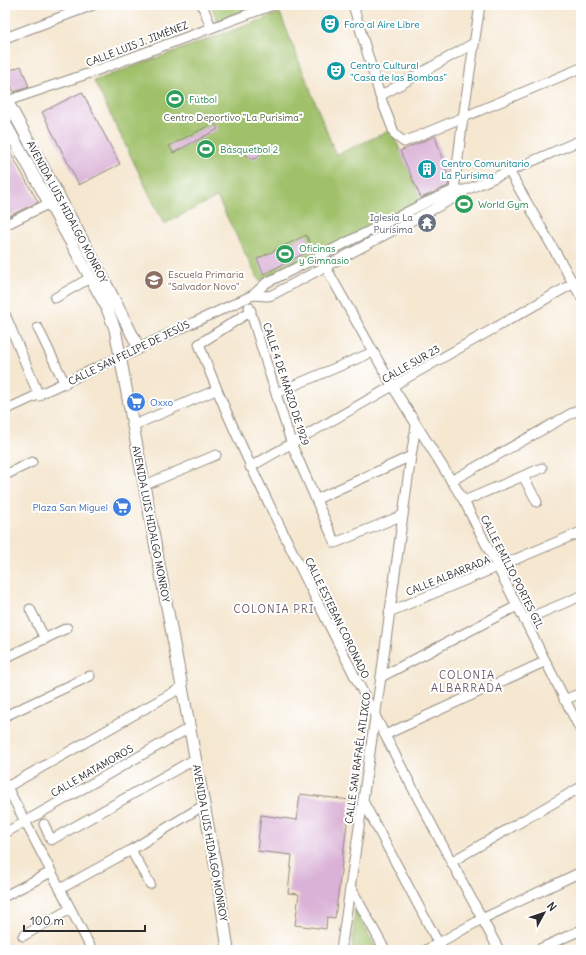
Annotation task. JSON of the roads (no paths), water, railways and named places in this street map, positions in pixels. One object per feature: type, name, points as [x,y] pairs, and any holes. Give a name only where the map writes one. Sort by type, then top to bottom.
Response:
[{"type":"street","points":[[5,38],[93,5]]},
{"type":"street","points":[[202,5],[211,27]]},
{"type":"street","name":"CALLE LUIS J. JIMÉNEZ","points":[[6,99],[87,74],[273,5]]},
{"type":"street","points":[[353,5],[380,96],[395,135],[404,142],[581,68]]},
{"type":"street","points":[[480,5],[463,118],[455,193],[466,190],[581,140]]},
{"type":"street","points":[[380,96],[474,43]]},
{"type":"street","name":"AVENIDA LUIS HIDALGO MONROY","points":[[6,99],[100,272],[139,348]]},
{"type":"street","name":"AVENIDA LUIS HIDALGO MONROY","points":[[5,123],[50,203],[111,318],[145,485],[181,688],[204,805],[228,950]]},
{"type":"street","points":[[509,171],[577,281],[581,297]]},
{"type":"street","name":"CALLE SAN FELIPE DE JESÚS","points":[[249,296],[272,295],[326,267],[455,193]]},
{"type":"street","name":"CALLE SAN FELIPE DE JESÚS","points":[[5,410],[65,384],[249,296],[266,283],[426,202],[455,193]]},
{"type":"street","points":[[5,224],[50,203]]},
{"type":"street","name":"CALLE EMILIO PORTES GIL","points":[[320,257],[393,387],[464,502],[499,568],[544,662],[581,731]]},
{"type":"street","points":[[55,298],[90,278]]},
{"type":"street","name":"CALLE SUR 23","points":[[250,467],[292,445],[577,281]]},
{"type":"street","name":"CALLE 4 DE MARZO DE 1929","points":[[249,296],[251,311],[292,445],[335,542],[403,515]]},
{"type":"street","name":"CALLE ESTEBAN CORONADO","points":[[251,311],[199,344],[216,390],[250,467],[374,718],[385,735],[499,950]]},
{"type":"street","points":[[5,314],[39,396]]},
{"type":"street","points":[[38,328],[65,384]]},
{"type":"street","points":[[276,393],[373,352]]},
{"type":"street","points":[[132,426],[216,390]]},
{"type":"street","points":[[452,481],[581,408]]},
{"type":"street","name":"CALLE SAN RAFAÉL ATLIXCO","points":[[341,950],[381,677],[410,456],[416,426]]},
{"type":"street","points":[[145,485],[216,455]]},
{"type":"street","points":[[317,499],[410,456]]},
{"type":"street","points":[[5,475],[32,462]]},
{"type":"street","points":[[464,502],[542,468]]},
{"type":"street","points":[[523,476],[536,502]]},
{"type":"street","name":"CALLE ALBARRADA","points":[[389,612],[499,568],[581,532]]},
{"type":"street","points":[[524,620],[581,596]]},
{"type":"street","points":[[381,677],[517,606]]},
{"type":"street","points":[[30,609],[45,639]]},
{"type":"street","points":[[5,658],[67,628]]},
{"type":"street","points":[[385,735],[544,662]]},
{"type":"street","points":[[5,716],[90,676]]},
{"type":"street","points":[[92,950],[6,785],[181,688]]},
{"type":"street","points":[[564,700],[581,693]]},
{"type":"street","name":"CALLE MATAMOROS","points":[[5,833],[189,728]]},
{"type":"street","points":[[44,824],[51,840],[195,759]]},
{"type":"street","points":[[451,862],[581,787]]},
{"type":"street","points":[[363,801],[441,947]]},
{"type":"street","points":[[60,889],[131,850],[204,805]]},
{"type":"street","points":[[131,850],[150,884]]},
{"type":"street","points":[[5,896],[51,872]]},
{"type":"street","points":[[426,950],[441,947],[482,919],[581,872]]},
{"type":"street","points":[[351,888],[385,950]]},
{"type":"street","points":[[23,936],[70,909]]},
{"type":"street","points":[[537,950],[581,930]]},
{"type":"place","name":"Foro al Aire Libre","points":[[330,24]]},
{"type":"place","name":"Centro Cultural \"Casa de las Bombas\"","points":[[336,71]]},
{"type":"place","name":"Fútbol","points":[[175,99]]},
{"type":"place","name":"Básquetbol 2","points":[[206,149]]},
{"type":"place","name":"Centro Comunitario La Purísima","points":[[427,169]]},
{"type":"place","name":"World Gym","points":[[464,204]]},
{"type":"place","name":"Iglesia La Purísima","points":[[427,223]]},
{"type":"place","name":"Oficinas y Gimnasio","points":[[285,254]]},
{"type":"place","name":"Escuela Primaria \"Salvador Novo\"","points":[[154,280]]},
{"type":"place","name":"Oxxo","points":[[136,402]]},
{"type":"place","name":"Plaza San Miguel","points":[[122,507]]},
{"type":"district","name":"COLONIA PRI","points":[[274,609]]},
{"type":"district","name":"COLONIA ALBARRADA","points":[[467,681]]},
{"type":"park label","name":"Centro Deportivo \"La Purisima\"","points":[[233,117]]}]
